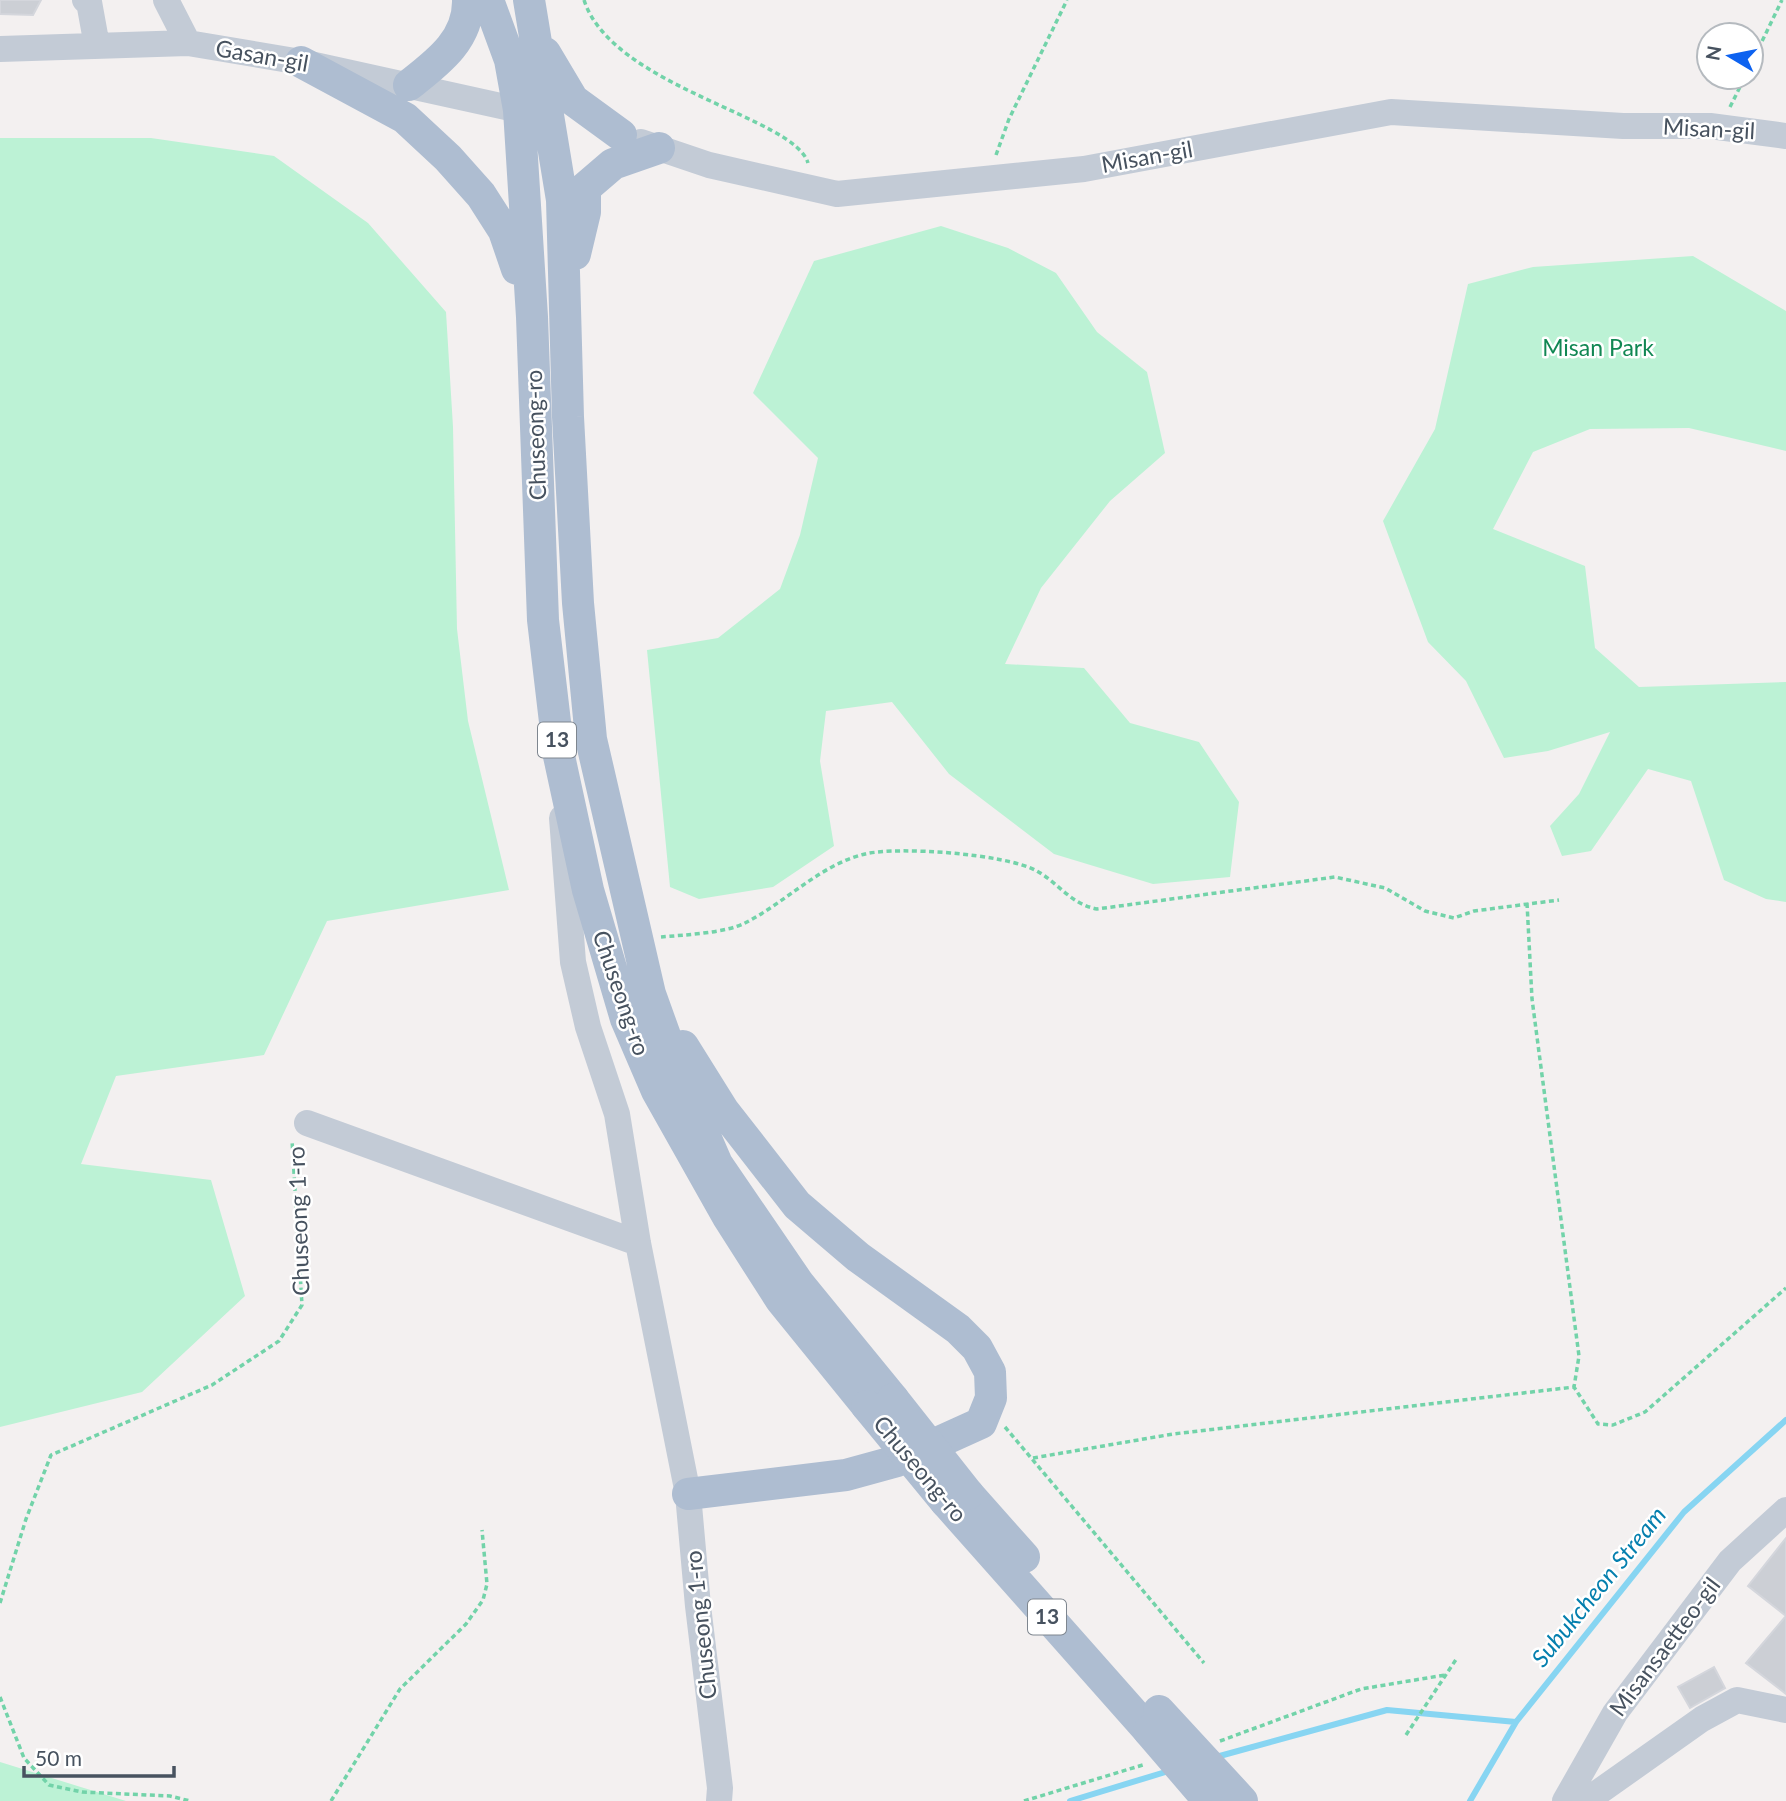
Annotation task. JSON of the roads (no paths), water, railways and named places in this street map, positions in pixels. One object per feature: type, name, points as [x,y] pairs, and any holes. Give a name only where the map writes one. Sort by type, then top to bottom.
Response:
[{"type":"main road","points":[[409,85],[457,42],[468,10],[468,0]]},
{"type":"main road","name":"Chuseong-ro","points":[[488,0],[509,60],[534,109],[562,200],[568,417],[576,563],[591,739],[650,993],[682,1083],[717,1164],[880,1402],[957,1499],[1154,1721],[1242,1801]]},
{"type":"main road","name":"Chuseong-ro","points":[[529,0],[537,40],[532,317],[543,620],[559,756],[596,916],[626,1019],[657,1091],[728,1217],[781,1300],[880,1402]]},
{"type":"main road","points":[[537,40],[573,100],[621,135]]},
{"type":"main road","points":[[301,62],[405,118],[449,158],[481,195],[504,231],[532,317]]},
{"type":"main road","points":[[565,296],[585,212],[585,188],[613,164],[659,148]]},
{"type":"main road","points":[[650,993],[723,1110],[797,1205],[858,1257],[958,1329],[977,1348],[990,1371],[991,1398],[981,1423],[897,1461],[846,1475],[688,1494]]},
{"type":"main road","name":"Chuseong-ro","points":[[1154,1721],[1209,1801]]},
{"type":"street","points":[[85,0],[89,2],[97,46]]},
{"type":"street","points":[[162,3],[188,43]]},
{"type":"street","name":"Gasan-gil","points":[[0,49],[188,43],[301,62],[534,109]]},
{"type":"street","name":"Misan-gil","points":[[534,109],[559,107],[621,135],[709,165],[837,194],[1084,169],[1391,112],[1623,126],[1710,126],[1786,136]]},
{"type":"street","name":"Chuseong 1-ro","points":[[559,756],[573,961],[588,1027],[617,1114],[638,1243],[688,1494],[698,1606],[720,1788],[719,1801]]},
{"type":"street","name":"Chuseong 1-ro","points":[[307,1123],[638,1243]]},
{"type":"street","name":"Misansaetteo-gil","points":[[1565,1801],[1615,1713],[1730,1561],[1786,1510]]},
{"type":"street","points":[[1586,1801],[1702,1719],[1737,1700],[1786,1710]]},
{"type":"waterway","name":"Subukcheon Stream","points":[[1470,1801],[1516,1722],[1684,1512],[1786,1420]]},
{"type":"waterway","points":[[1216,1757],[1387,1710],[1516,1722]]},
{"type":"waterway","points":[[1070,1801],[1172,1770]]},
{"type":"park label","name":"Misan Park","points":[[1598,348]]}]
